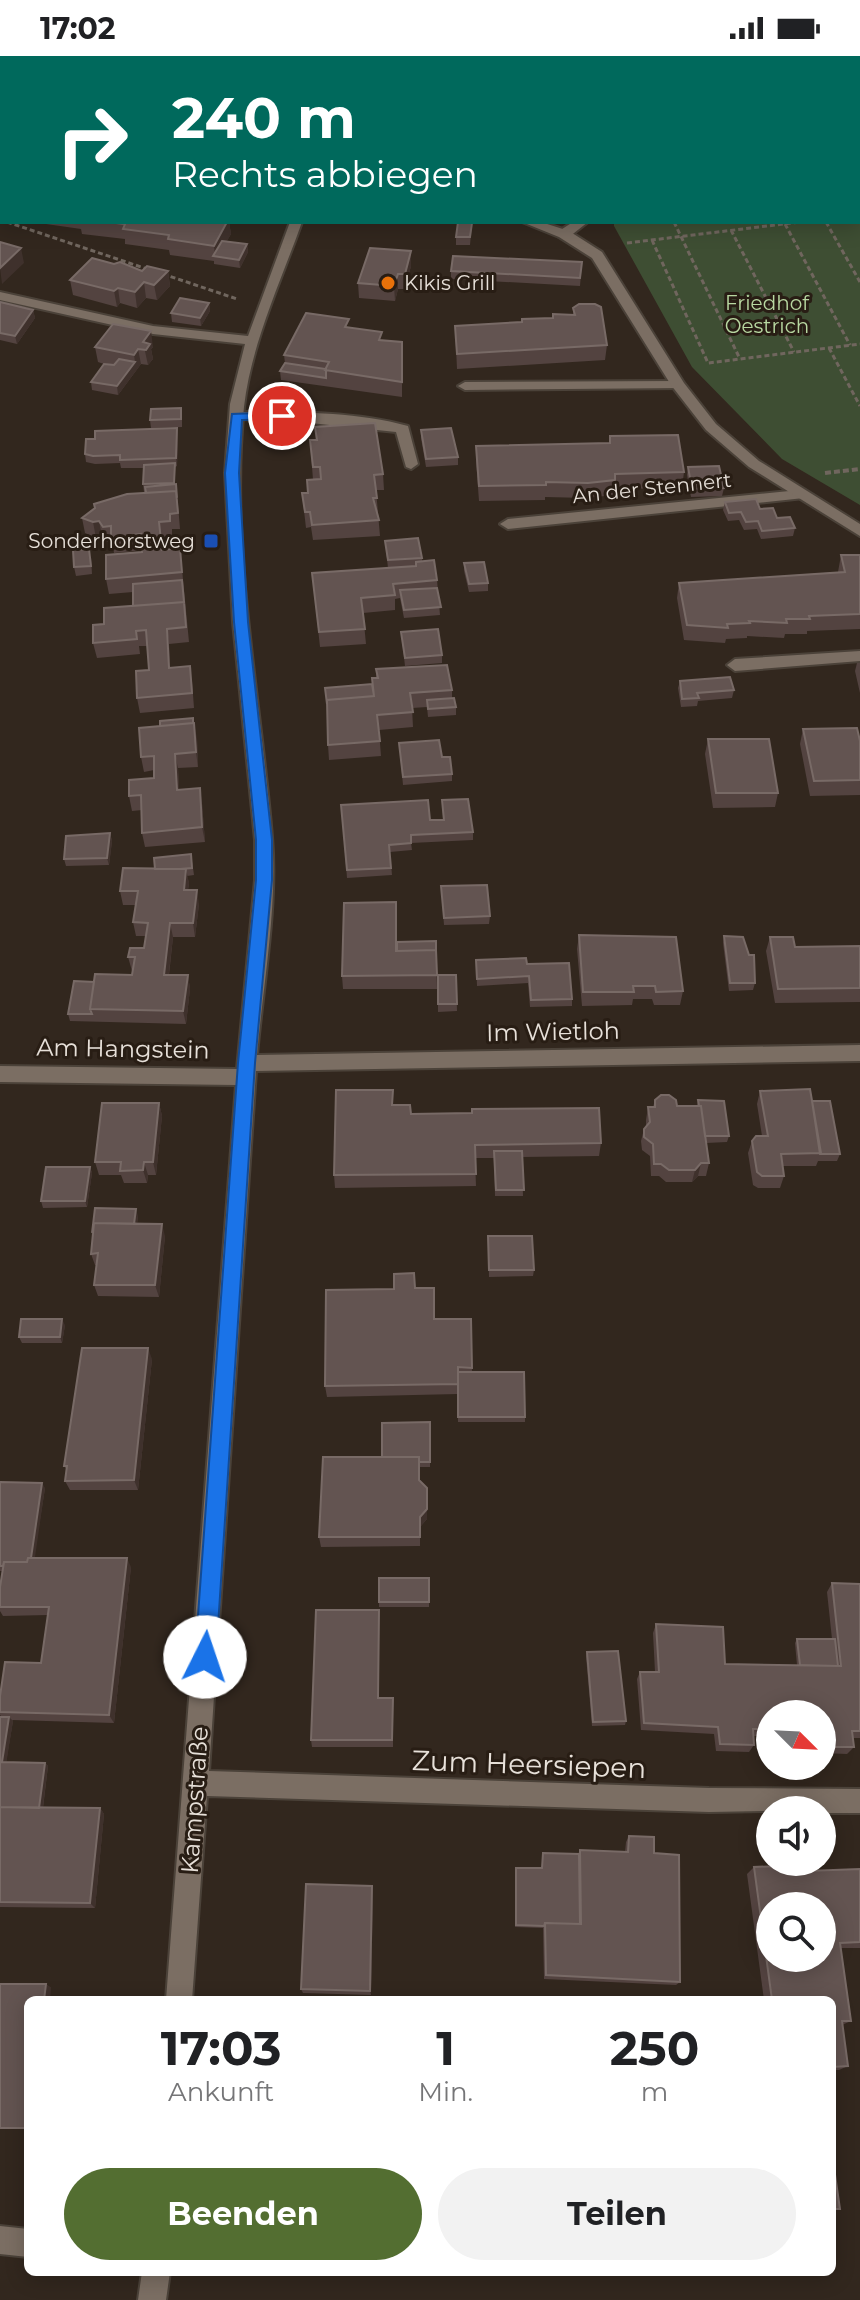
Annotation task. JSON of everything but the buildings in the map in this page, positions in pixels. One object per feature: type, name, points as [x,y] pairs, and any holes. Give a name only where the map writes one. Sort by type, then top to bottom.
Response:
[{"type":"street","name":"Kampstraße","points":[[179,1996],[264,840],[241,622],[232,473],[236,416],[253,341],[295,224]]},
{"type":"street","name":"An der Stennert","points":[[534,224],[564,234],[597,255],[678,385],[711,427],[754,464],[860,531]]},
{"type":"street","points":[[564,234],[579,224]]},
{"type":"street","points":[[0,296],[153,330],[253,341]]},
{"type":"street","points":[[465,386],[678,385]]},
{"type":"street","points":[[236,416],[282,416],[389,425],[403,429],[411,464]]},
{"type":"street","name":"An der Stennert","points":[[508,524],[799,495]]},
{"type":"street","points":[[735,665],[860,656]]},
{"type":"street","name":"Im Wietloh","points":[[246,1070],[860,1053]]},
{"type":"street","name":"Am Hangstein","points":[[0,1074],[246,1070]]},
{"type":"street","name":"Zum Heersiepen","points":[[196,1783],[709,1800],[860,1801]]},
{"type":"street","points":[[0,2240],[24,2243]]},
{"type":"street","points":[[152,2300],[155,2276]]},
{"type":"path","points":[[12,224],[266,308]]},
{"type":"path","points":[[675,224],[740,359]]},
{"type":"path","points":[[724,224],[794,352]]},
{"type":"path","points":[[589,250],[774,224]]},
{"type":"path","points":[[782,224],[850,345]]},
{"type":"path","points":[[827,224],[860,282]]},
{"type":"path","points":[[652,240],[708,363],[860,344]]},
{"type":"path","points":[[829,348],[860,406]]},
{"type":"path","points":[[821,473],[860,469]]},
{"type":"green space","name":"Friedhof Oestrich","points":[[860,224],[860,505],[782,459],[692,367],[614,226]]},
{"type":"place","name":"Kikis Grill","points":[[388,283]]},
{"type":"place","name":"Sonderhorstweg","points":[[211,541]]},
{"type":"route","points":[[205,1657],[247,1063],[264,880],[264,840],[241,622],[232,473],[236,416],[282,416]]}]
